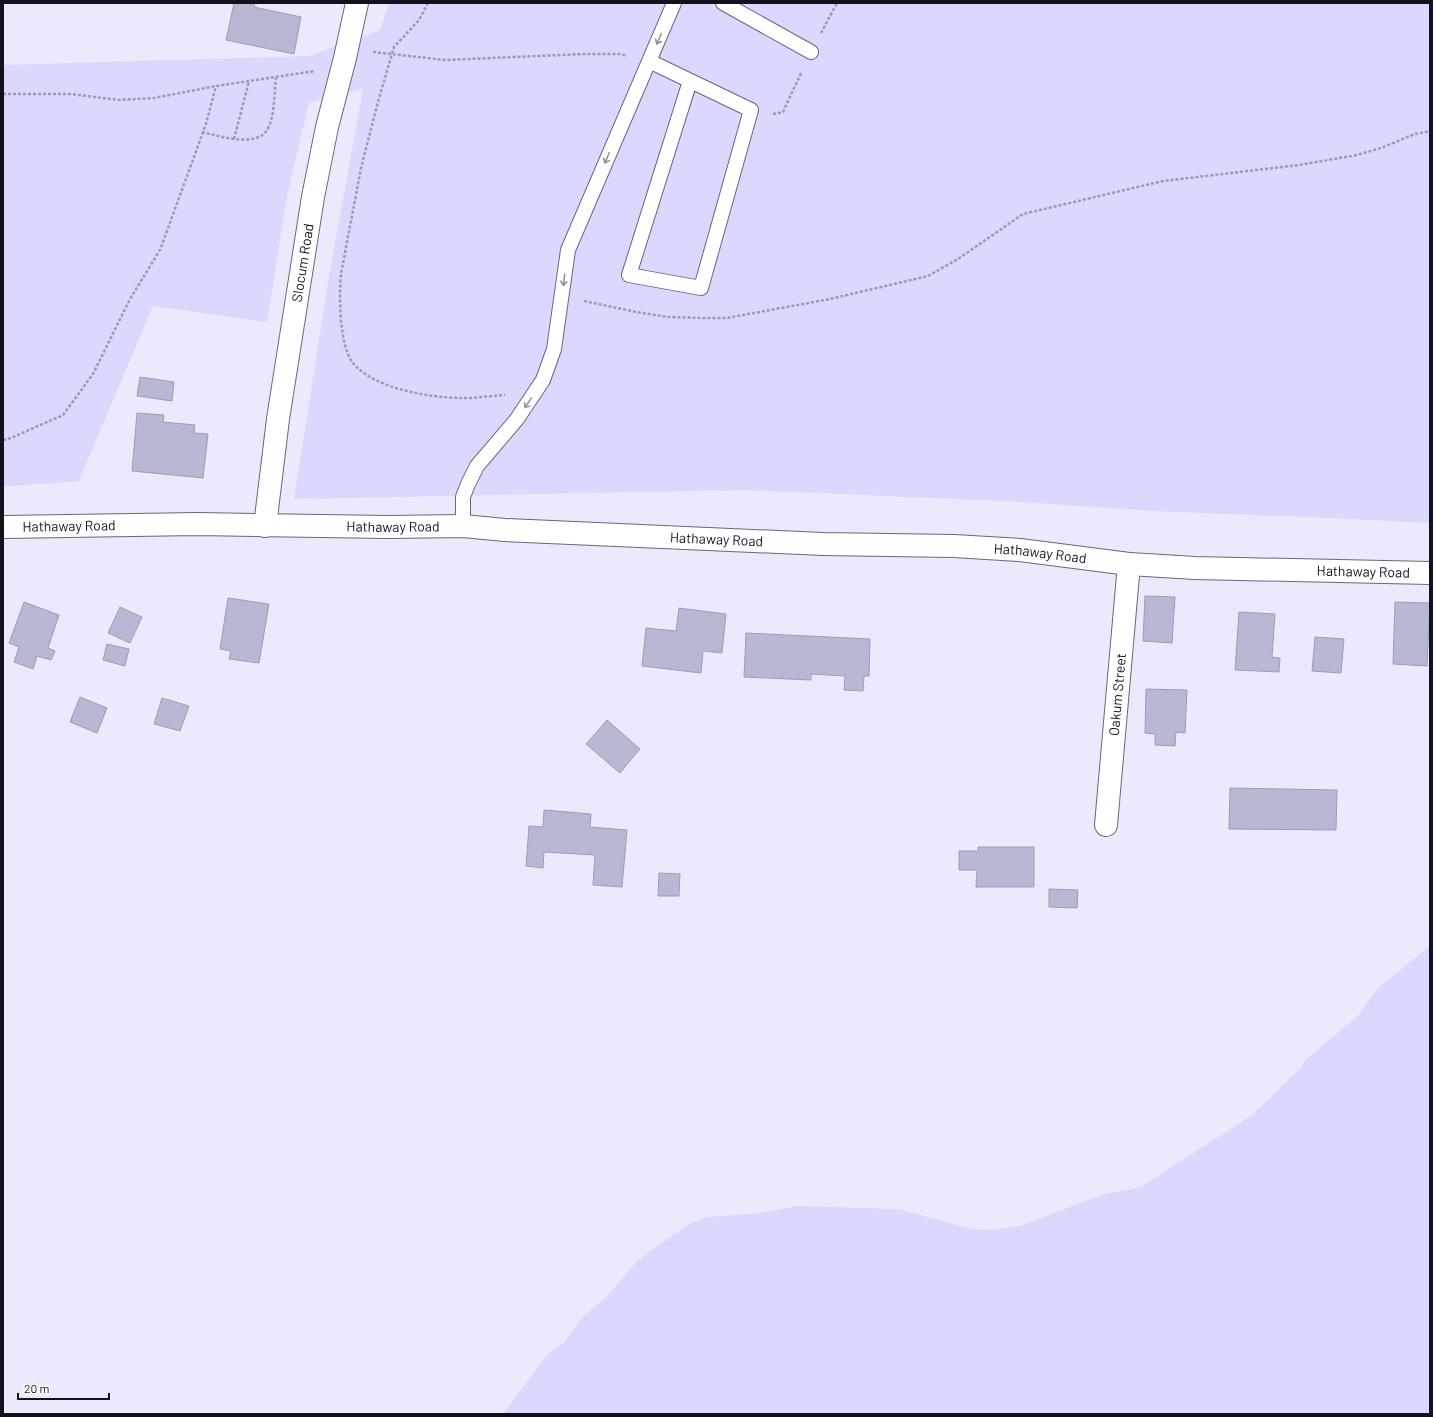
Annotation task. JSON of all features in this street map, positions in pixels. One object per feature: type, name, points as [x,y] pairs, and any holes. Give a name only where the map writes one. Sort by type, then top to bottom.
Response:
[{"type":"main road","name":"Slocum Road","points":[[265,526],[278,426],[313,197],[327,127],[345,58],[357,3]]},
{"type":"main road","name":"Hathaway Road","points":[[3,527],[151,524],[388,527],[463,526],[505,530],[800,543],[1020,550],[1129,564],[1195,568],[1430,573]]},
{"type":"main road","name":"Oakum Street","points":[[1106,826],[1129,564]]},
{"type":"lane","points":[[463,526],[463,498],[477,466],[517,419],[542,380],[554,349],[568,250],[674,3]]},
{"type":"lane","points":[[723,3],[811,52]]},
{"type":"lane","points":[[649,61],[751,110],[701,288],[629,275],[690,81]]},
{"type":"path","points":[[428,3],[419,20],[394,47],[361,168],[341,274],[340,288],[344,341],[353,363],[375,381],[389,387],[440,396],[463,398],[536,391]]},
{"type":"path","points":[[202,132],[234,139],[262,136],[268,129],[271,118],[276,78]]},
{"type":"path","points":[[234,139],[249,81]]},
{"type":"path","points":[[3,440],[11,438],[63,415],[93,374],[130,300],[160,250],[202,132],[216,86]]},
{"type":"path","points":[[562,296],[636,312],[668,317],[705,318],[727,318],[830,299],[928,276],[958,259],[1023,214],[1163,181],[1299,165],[1357,155],[1381,148],[1415,134],[1430,131]]},
{"type":"shaded area","points":[[389,3],[1430,3],[1430,523],[1151,511],[1022,502],[746,490],[294,499],[329,276],[363,89],[309,103],[287,196],[267,322],[153,306],[79,481],[3,487],[3,65],[309,56],[380,30]]},
{"type":"shaded area","points":[[1430,946],[1430,1414],[503,1414],[548,1354],[564,1342],[581,1319],[608,1295],[638,1260],[690,1223],[707,1217],[752,1214],[797,1206],[898,1209],[972,1229],[992,1230],[1020,1226],[1104,1194],[1141,1187],[1252,1115],[1302,1067],[1305,1060],[1357,1017],[1378,988]]},
{"type":"building","points":[[234,3],[255,3],[254,7],[301,17],[294,54],[226,40]]},
{"type":"building","points":[[140,377],[174,382],[172,401],[137,396]]},
{"type":"building","points":[[137,413],[164,415],[163,422],[195,425],[194,433],[208,434],[203,478],[132,471]]},
{"type":"building","points":[[1145,596],[1175,597],[1172,643],[1143,641]]},
{"type":"building","points":[[228,598],[269,604],[259,663],[229,659],[231,651],[220,649]]},
{"type":"building","points":[[24,602],[59,615],[48,648],[55,651],[51,660],[37,656],[33,669],[14,662],[19,647],[9,643]]},
{"type":"building","points":[[1395,602],[1430,603],[1427,666],[1393,664]]},
{"type":"building","points":[[120,607],[142,617],[130,643],[108,633]]},
{"type":"building","points":[[679,608],[726,614],[722,653],[703,651],[701,673],[642,666],[646,628],[676,631]]},
{"type":"building","points":[[1239,612],[1275,614],[1272,657],[1280,658],[1279,672],[1235,670]]},
{"type":"building","points":[[746,633],[870,639],[869,676],[864,676],[863,691],[844,690],[845,676],[811,674],[811,680],[744,677]]},
{"type":"building","points":[[1315,637],[1344,639],[1341,673],[1312,671]]},
{"type":"building","points":[[107,644],[129,649],[125,666],[103,660]]},
{"type":"building","points":[[1146,689],[1187,690],[1185,733],[1176,732],[1175,746],[1155,745],[1155,734],[1145,733]]},
{"type":"building","points":[[80,697],[107,708],[97,733],[70,722]]},
{"type":"building","points":[[162,698],[189,706],[180,731],[154,724]]},
{"type":"building","points":[[607,720],[640,749],[620,773],[586,744]]},
{"type":"building","points":[[1230,788],[1337,790],[1336,830],[1229,829]]},
{"type":"building","points":[[544,810],[591,814],[590,827],[627,830],[622,887],[593,885],[595,855],[544,852],[543,868],[526,866],[529,826],[543,827]]},
{"type":"building","points":[[978,847],[1034,847],[1034,887],[976,887],[977,870],[959,870],[959,851],[978,851]]},
{"type":"building","points":[[659,873],[680,874],[679,896],[658,896]]},
{"type":"building","points":[[1049,889],[1078,890],[1077,908],[1049,907]]}]
